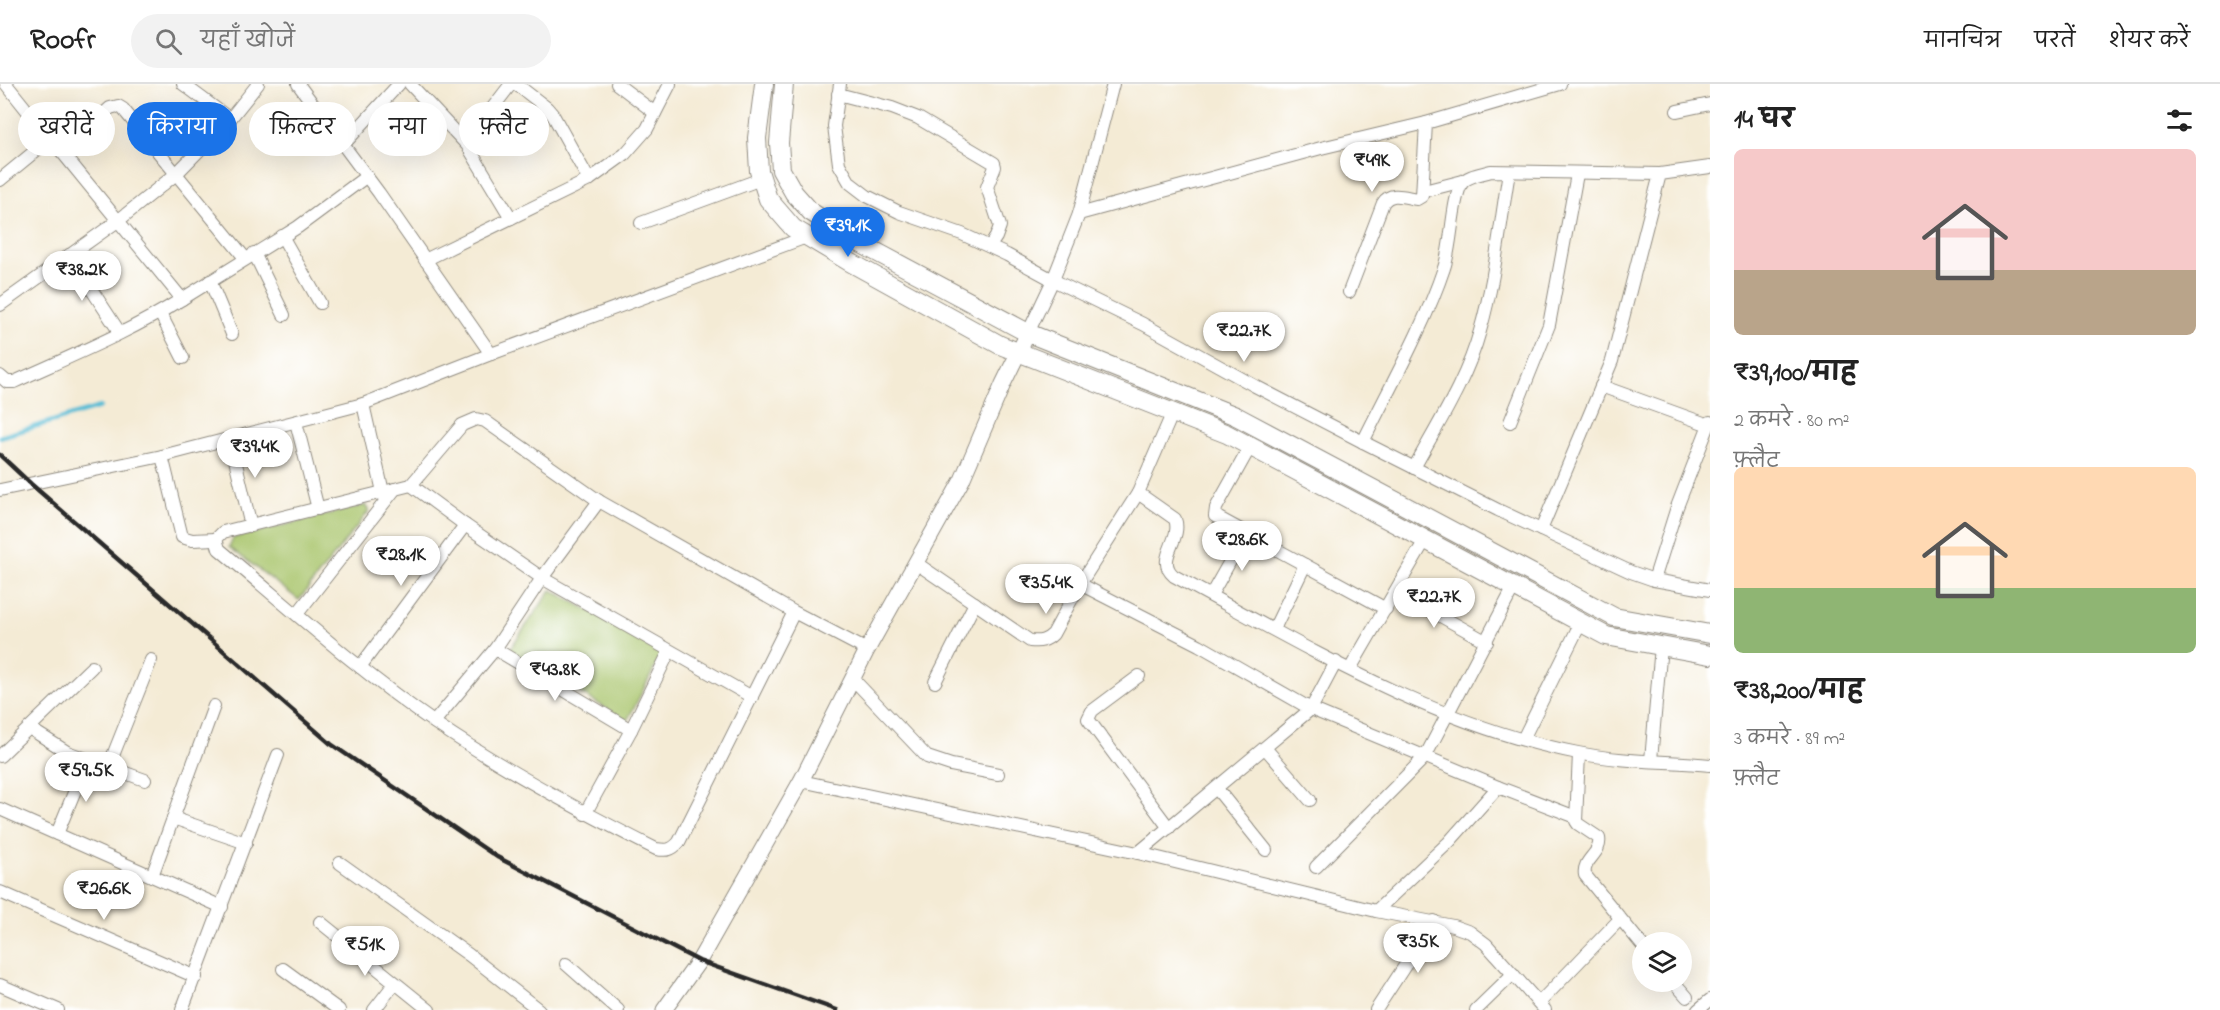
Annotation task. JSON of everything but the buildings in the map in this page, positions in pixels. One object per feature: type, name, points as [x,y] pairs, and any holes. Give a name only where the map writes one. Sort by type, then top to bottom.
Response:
[{"type":"main road","points":[[764,84],[757,138],[759,171],[768,199],[793,228],[980,334],[1019,352],[1227,434],[1606,636],[1710,655]]},
{"type":"main road","points":[[784,84],[779,143],[781,170],[794,194],[811,212],[856,242],[1028,333],[1236,416],[1614,617],[1710,634]]},
{"type":"street","points":[[6,84],[20,102]]},
{"type":"street","points":[[183,84],[207,102]]},
{"type":"street","points":[[237,110],[258,84]]},
{"type":"street","points":[[356,131],[399,84]]},
{"type":"street","points":[[410,84],[459,136]]},
{"type":"street","points":[[497,102],[511,84]]},
{"type":"street","points":[[516,84],[553,115],[589,180]]},
{"type":"street","points":[[617,84],[656,113]]},
{"type":"street","points":[[425,260],[589,180],[626,154],[648,129],[670,84]]},
{"type":"street","points":[[664,1010],[699,961],[801,781],[867,650],[962,480],[1003,384],[1053,280],[1079,214],[1113,84]]},
{"type":"street","points":[[1079,214],[1321,148],[1426,123],[1560,84]]},
{"type":"street","points":[[301,85],[313,102]]},
{"type":"street","points":[[990,246],[1000,226],[987,187],[995,168],[994,163],[912,115],[839,89],[834,126],[839,164],[850,183],[867,196],[899,212],[990,246],[1143,324],[1363,442],[1541,530],[1631,572],[1654,580],[1710,590]]},
{"type":"street","points":[[1677,111],[1710,104]]},
{"type":"street","points":[[115,107],[123,109],[176,174],[250,256],[284,315]]},
{"type":"street","points":[[1349,292],[1387,197],[1392,195],[1417,199],[1422,196],[1426,123]]},
{"type":"street","points":[[0,180],[29,156]]},
{"type":"street","points":[[66,156],[183,299]]},
{"type":"street","points":[[0,304],[119,220],[176,174],[194,156]]},
{"type":"street","points":[[353,156],[491,354]]},
{"type":"street","points":[[472,156],[512,218]]},
{"type":"street","points":[[1424,191],[1491,171],[1660,174],[1710,167]]},
{"type":"street","points":[[1414,468],[1458,385],[1480,332],[1487,304],[1509,172]]},
{"type":"street","points":[[1510,422],[1549,325],[1577,174]]},
{"type":"street","points":[[1541,530],[1576,449],[1618,341],[1660,174]]},
{"type":"street","points":[[0,376],[10,383],[160,313],[282,236],[367,176]]},
{"type":"street","points":[[641,224],[761,179]]},
{"type":"street","points":[[1363,442],[1429,305],[1444,268],[1450,246],[1458,190],[1463,181]]},
{"type":"street","points":[[282,236],[320,303]]},
{"type":"street","points":[[0,490],[162,456],[363,404],[808,236]]},
{"type":"street","points":[[69,255],[120,333]]},
{"type":"street","points":[[210,281],[232,334]]},
{"type":"street","points":[[160,313],[183,358]]},
{"type":"street","points":[[1601,386],[1709,424],[1680,500],[1654,580]]},
{"type":"street","points":[[363,404],[389,490]]},
{"type":"street","points":[[916,563],[1030,641],[1047,640],[1053,634],[1080,584],[1137,493],[1173,412]]},
{"type":"street","points":[[162,456],[182,537],[192,540],[216,540],[223,532],[411,485],[462,425],[476,419],[485,421],[599,501],[794,612],[867,650]]},
{"type":"street","points":[[296,422],[318,509]]},
{"type":"street","points":[[230,439],[251,526]]},
{"type":"street","points":[[1250,447],[1214,513],[1217,518],[1386,609]]},
{"type":"street","points":[[411,485],[542,578],[752,698]]},
{"type":"street","points":[[297,614],[389,490]]},
{"type":"street","points":[[1137,493],[1175,519],[1177,531],[1166,564],[1167,570],[1336,662],[1448,716],[1579,754],[1710,765]]},
{"type":"street","points":[[434,722],[495,649],[542,578],[599,501]]},
{"type":"street","points":[[360,667],[465,525]]},
{"type":"street","points":[[1211,596],[1246,533]]},
{"type":"street","points":[[216,540],[219,549],[360,667],[434,722],[507,770],[585,814],[656,849],[673,849],[679,842],[794,612]]},
{"type":"street","points":[[1350,669],[1425,540]]},
{"type":"street","points":[[1274,629],[1305,566]]},
{"type":"street","points":[[1080,584],[1199,645],[1311,709],[1497,787],[1576,817]]},
{"type":"street","points":[[1316,867],[1425,757],[1514,587]]},
{"type":"street","points":[[1396,591],[1487,642]]},
{"type":"street","points":[[935,682],[975,603]]},
{"type":"street","points":[[1523,739],[1581,622]]},
{"type":"street","points":[[1651,760],[1661,646]]},
{"type":"street","points":[[495,649],[631,730]]},
{"type":"street","points":[[585,814],[631,730],[669,652]]},
{"type":"street","points":[[108,768],[151,660]]},
{"type":"street","points":[[1138,853],[1311,709],[1336,662]]},
{"type":"street","points":[[0,756],[92,667]]},
{"type":"street","points":[[1139,676],[1092,711],[1088,719],[1169,828]]},
{"type":"street","points":[[853,679],[927,757],[951,765],[998,774]]},
{"type":"street","points":[[152,876],[214,706]]},
{"type":"street","points":[[29,728],[67,752],[87,761],[145,780]]},
{"type":"street","points":[[1266,748],[1310,800]]},
{"type":"street","points":[[1579,754],[1576,817],[1578,824],[1595,834],[1600,842],[1599,849],[1585,866],[1585,875],[1632,933]]},
{"type":"street","points":[[182,1010],[278,755]]},
{"type":"street","points":[[57,834],[87,761]]},
{"type":"street","points":[[801,781],[1138,853],[1376,911],[1434,921],[1470,932],[1486,945],[1542,1007],[1620,919]]},
{"type":"street","points":[[1376,911],[1449,842],[1497,787]]},
{"type":"street","points":[[1217,789],[1266,850]]},
{"type":"street","points":[[0,809],[222,907]]},
{"type":"street","points":[[173,818],[246,843]]},
{"type":"street","points":[[340,863],[469,955],[538,1010]]},
{"type":"street","points":[[0,892],[196,977]]},
{"type":"street","points":[[1376,1010],[1434,921]]},
{"type":"street","points":[[320,922],[429,1010]]},
{"type":"street","points":[[566,964],[618,1010]]},
{"type":"street","points":[[283,969],[339,1010]]},
{"type":"street","points":[[1476,1010],[1513,974]]},
{"type":"street","points":[[374,1010],[395,983]]},
{"type":"street","points":[[0,985],[58,1010]]},
{"type":"street","points":[[1683,992],[1687,997]]},
{"type":"street","points":[[1698,1010],[1710,1000]]},
{"type":"green space","points":[[365,505],[369,511],[299,600],[229,547],[233,538]]},
{"type":"green space","points":[[551,590],[664,650],[627,721],[509,650]]},
{"type":"waterway","points":[[0,437],[100,407]]},
{"type":"railway","points":[[0,455],[331,744],[497,857],[699,961],[837,1010]]}]
